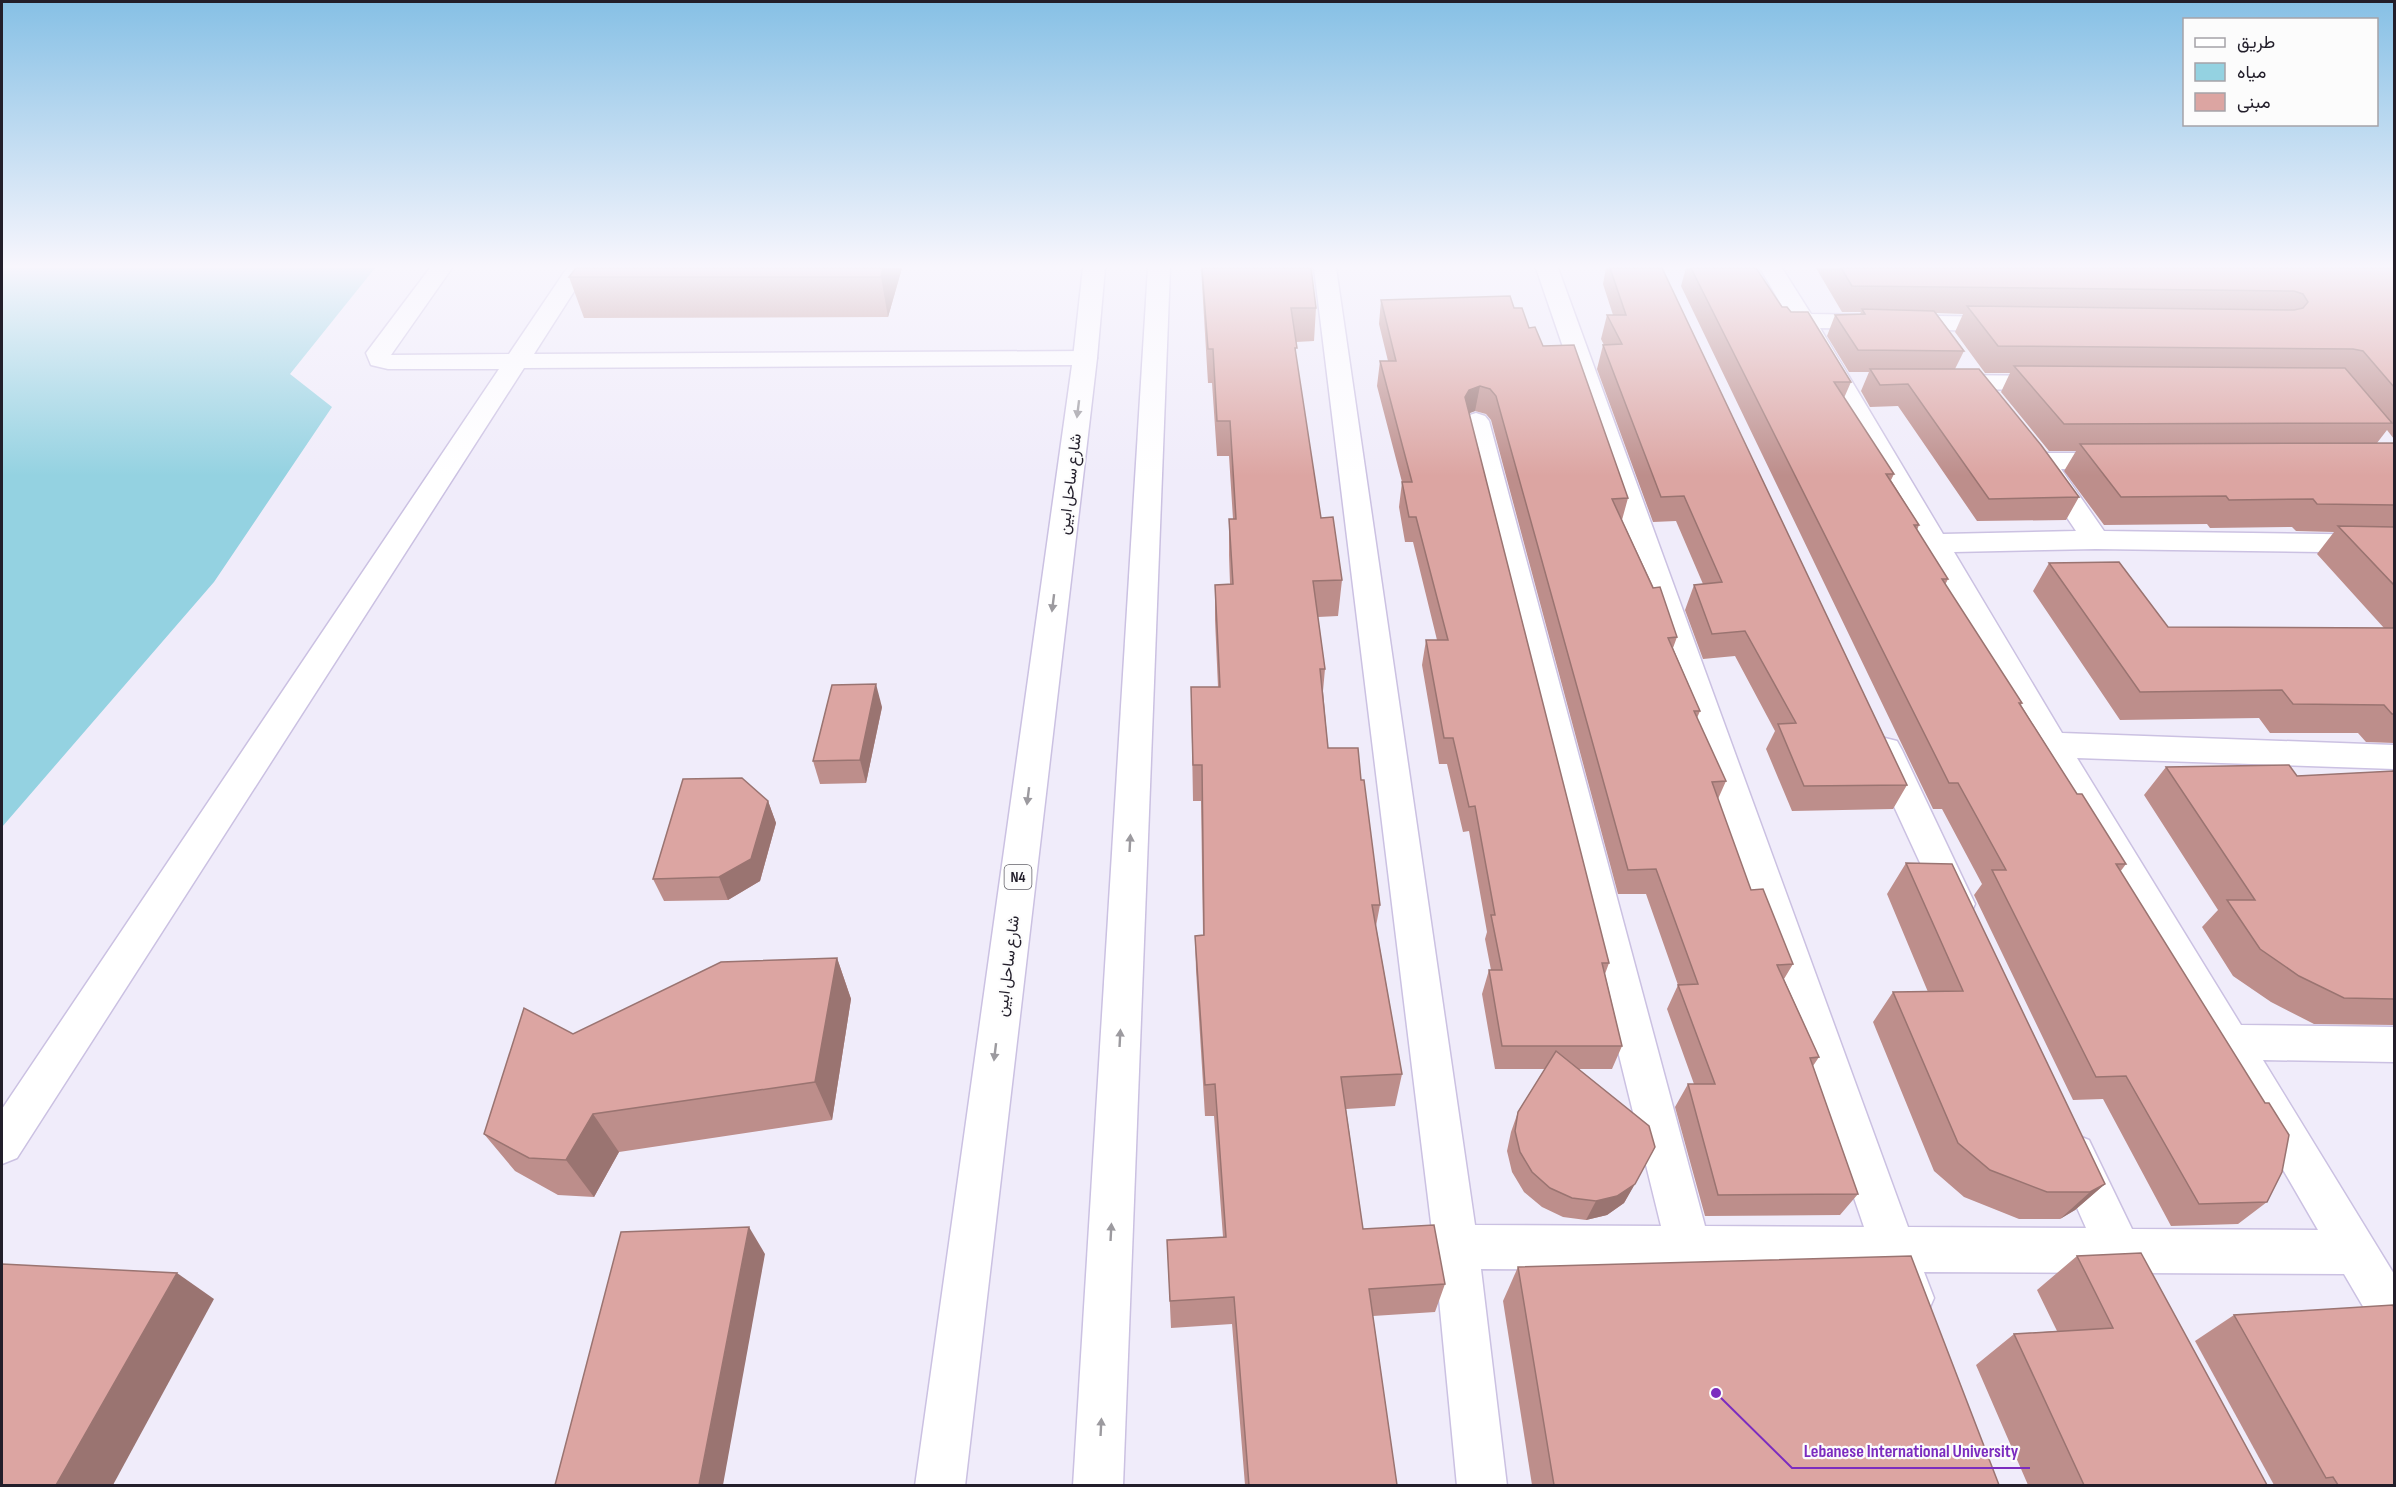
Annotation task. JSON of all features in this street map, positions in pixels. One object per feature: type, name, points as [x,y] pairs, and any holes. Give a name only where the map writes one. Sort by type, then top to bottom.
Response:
[{"type":"main road","points":[[390,337],[378,353],[380,360],[388,362],[1085,358]]},
{"type":"main road","points":[[2,1144],[532,337]]},
{"type":"main road","name":"شارع ساحل ابين","points":[[940,1485],[1087,337]]},
{"type":"main road","points":[[1098,1485],[1156,337]]},
{"type":"main road","points":[[1334,337],[1456,1247],[1482,1485]]},
{"type":"main road","points":[[1571,337],[1921,1324]]},
{"type":"main road","points":[[1815,337],[1851,381],[1935,543],[2052,745],[2232,1042],[2394,1316]]},
{"type":"main road","points":[[1944,337],[1998,409]]},
{"type":"main road","points":[[1920,382],[2072,383]]},
{"type":"main road","points":[[1476,421],[1689,1248]]},
{"type":"main road","points":[[2096,540],[2034,452],[2135,460]]},
{"type":"main road","points":[[1935,543],[2096,540],[2394,544]]},
{"type":"main road","points":[[1872,721],[1968,927]]},
{"type":"main road","points":[[2052,745],[2394,758]]},
{"type":"main road","points":[[2232,1042],[2394,1044]]},
{"type":"main road","points":[[2064,1132],[2119,1251]]},
{"type":"main road","points":[[1456,1247],[2355,1252]]},
{"type":"water","points":[[2,337],[319,337],[290,374],[332,407],[214,582],[2,827]]},
{"type":"building","points":[[1207,337],[1295,337],[1297,348],[1295,348],[1321,518],[1333,517],[1342,580],[1313,581],[1325,669],[1320,669],[1328,748],[1358,748],[1380,905],[1372,905],[1402,1074],[1341,1077],[1363,1229],[1434,1225],[1445,1284],[1369,1289],[1397,1485],[1249,1485],[1234,1297],[1170,1301],[1167,1240],[1226,1237],[1215,1084],[1205,1085],[1195,936],[1204,935],[1202,765],[1193,765],[1191,687],[1220,687],[1215,585],[1233,584],[1229,519],[1236,519],[1230,421],[1217,421],[1213,349],[1208,349]]},
{"type":"building","points":[[1390,337],[1539,337],[1543,346],[1574,345],[1628,498],[1612,499],[1653,588],[1660,587],[1677,637],[1668,638],[1700,711],[1694,711],[1726,781],[1712,782],[1751,890],[1763,889],[1793,964],[1777,965],[1819,1057],[1810,1058],[1858,1194],[1718,1195],[1688,1084],[1715,1084],[1678,985],[1698,984],[1656,869],[1628,870],[1496,396],[1490,389],[1480,386],[1469,390],[1465,397],[1609,963],[1602,963],[1622,1046],[1502,1046],[1489,970],[1502,970],[1491,915],[1495,915],[1475,806],[1469,807],[1453,738],[1444,738],[1426,640],[1448,640],[1416,517],[1409,517],[1402,482],[1412,482],[1380,361],[1396,361]]},
{"type":"building","points":[[1619,337],[1695,337],[1907,785],[1804,786],[1778,724],[1796,723],[1745,631],[1712,634],[1694,585],[1722,582],[1684,496],[1661,497],[1603,345],[1622,344]]},
{"type":"building","points":[[1726,337],[1824,337],[1851,382],[1834,382],[1894,474],[1886,474],[1919,525],[1914,525],[1948,579],[1942,579],[2022,703],[2019,703],[2077,794],[2082,794],[2126,864],[2116,864],[2265,1103],[2269,1103],[2289,1135],[2282,1172],[2267,1202],[2199,1204],[2126,1076],[2096,1077],[1992,870],[2006,870],[1958,783],[1949,783]]},
{"type":"building","points":[[1850,337],[1954,337],[1964,351],[1858,350]]},
{"type":"building","points":[[1991,337],[2394,337],[2394,387],[2363,351],[2353,349],[1998,346]]},
{"type":"building","points":[[2014,366],[2345,368],[2392,423],[2064,424]]},
{"type":"building","points":[[1870,369],[1979,369],[2041,445],[2079,497],[1989,499],[1908,384],[1880,385]]},
{"type":"building","points":[[2394,443],[2394,505],[2317,504],[2313,499],[2229,500],[2226,496],[2121,497],[2080,444]]},
{"type":"building","points":[[2338,526],[2394,527],[2394,585]]},
{"type":"building","points":[[2119,562],[2168,627],[2394,628],[2394,714],[2384,705],[2293,704],[2282,690],[2140,692],[2049,563]]},
{"type":"building","points":[[876,684],[860,760],[813,761],[832,685]]},
{"type":"building","points":[[2289,765],[2297,776],[2394,771],[2394,999],[2344,998],[2299,976],[2260,949],[2227,900],[2255,900],[2166,767]]},
{"type":"building","points":[[742,778],[768,801],[751,859],[719,877],[653,879],[683,779]]},
{"type":"building","points":[[1906,863],[1952,864],[2105,1184],[2090,1192],[2047,1192],[1990,1170],[1958,1143],[1893,992],[1963,991]]},
{"type":"building","points":[[837,958],[815,1082],[593,1114],[566,1160],[529,1158],[484,1134],[524,1008],[573,1034],[721,962]]},
{"type":"building","points":[[1556,1051],[1649,1126],[1655,1147],[1635,1184],[1617,1196],[1596,1201],[1572,1198],[1550,1188],[1532,1172],[1520,1152],[1515,1131],[1518,1112]]},
{"type":"building","points":[[749,1227],[699,1485],[555,1485],[621,1232]]},
{"type":"building","points":[[2141,1253],[2267,1485],[2084,1485],[2014,1334],[2113,1328],[2077,1256]]},
{"type":"building","points":[[1911,1256],[1999,1485],[1554,1485],[1518,1267]]},
{"type":"building","points":[[2,1264],[177,1273],[56,1485],[2,1485]]},
{"type":"building","points":[[2393,1305],[2394,1485],[2338,1485],[2333,1477],[2326,1478],[2234,1315]]},
{"type":"place","name":"Lebanese International University","points":[[1716,1393]]}]
